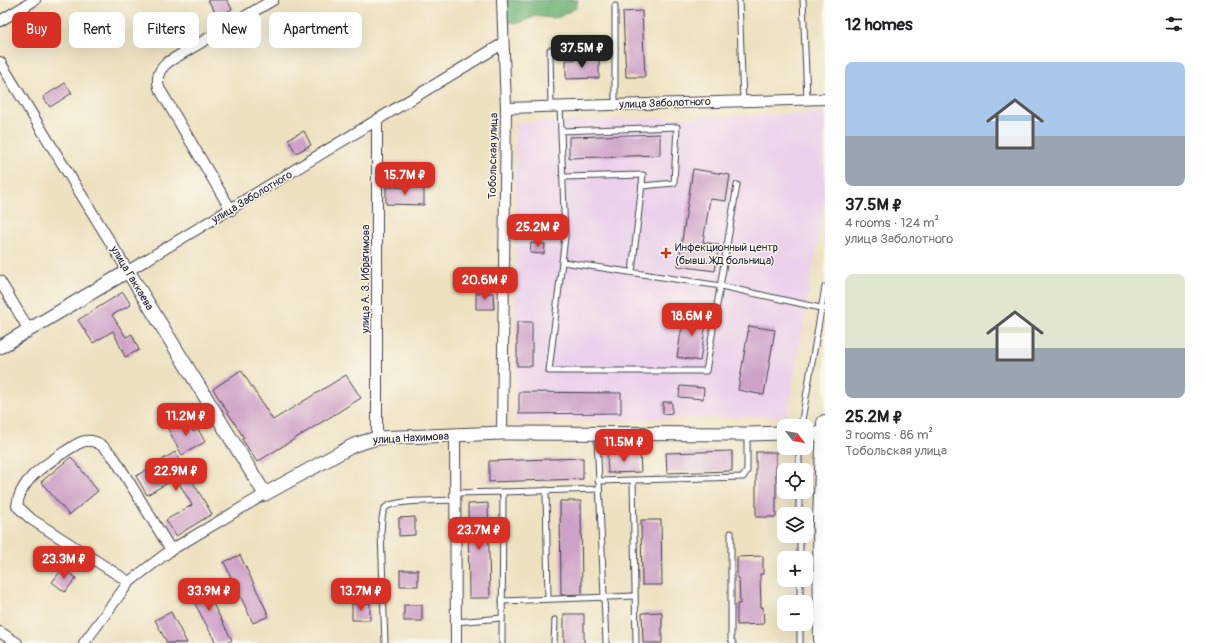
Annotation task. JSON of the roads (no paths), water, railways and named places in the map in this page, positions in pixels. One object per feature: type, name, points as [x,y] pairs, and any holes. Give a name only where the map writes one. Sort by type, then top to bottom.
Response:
[{"type":"main road","points":[[822,643],[824,431]]},
{"type":"street","points":[[0,21],[35,0]]},
{"type":"street","points":[[230,210],[159,88],[157,80],[158,73],[168,62],[273,0]]},
{"type":"street","name":"Тобольская улица","points":[[502,0],[502,44],[506,108],[502,433]]},
{"type":"street","name":"улица Заболотного","points":[[0,346],[230,210],[502,44]]},
{"type":"street","name":"улица Гаккаева","points":[[0,62],[265,494]]},
{"type":"street","name":"улица Заболотного","points":[[506,108],[825,99]]},
{"type":"street","name":"улица А. З. Ибрагимова","points":[[376,120],[377,438]]},
{"type":"street","points":[[0,281],[29,330]]},
{"type":"street","points":[[813,432],[824,431]]},
{"type":"street","name":"улица Нахимова","points":[[84,643],[129,582],[171,550],[265,494],[354,445],[377,438],[502,433],[777,433]]},
{"type":"street","points":[[455,436],[456,643]]},
{"type":"street","points":[[129,582],[31,519],[17,506],[18,496],[21,490],[36,470],[84,441],[96,442],[107,449],[171,550]]},
{"type":"street","points":[[0,632],[17,643]]},
{"type":"lane","points":[[739,0],[743,101]]},
{"type":"lane","points":[[803,0],[807,99]]},
{"type":"lane","points":[[615,6],[615,105]]},
{"type":"lane","points":[[615,48],[550,50],[556,106],[561,131],[565,237],[549,371],[706,371],[737,185]]},
{"type":"lane","points":[[561,131],[677,127],[674,183],[642,186]]},
{"type":"lane","points":[[563,177],[643,175],[632,272]]},
{"type":"lane","points":[[563,262],[721,286],[823,309]]},
{"type":"lane","points":[[801,419],[823,309],[825,287]]},
{"type":"lane","points":[[596,434],[606,643]]},
{"type":"lane","points":[[598,481],[743,477],[747,471],[747,434]]},
{"type":"lane","points":[[632,480],[636,643]]},
{"type":"lane","points":[[385,643],[381,532],[382,517],[385,509],[391,504],[503,492],[599,489]]},
{"type":"lane","points":[[546,490],[548,599]]},
{"type":"lane","points":[[502,643],[503,492]]},
{"type":"lane","points":[[731,533],[731,639],[733,643]]},
{"type":"lane","points":[[502,601],[635,596]]},
{"type":"lane","points":[[456,622],[502,618]]},
{"type":"lane","points":[[554,620],[554,643]]},
{"type":"lane","points":[[800,631],[800,643]]},
{"type":"place","name":"Инфекционный центр (бывш. ЖД больница)","points":[[666,253]]}]
